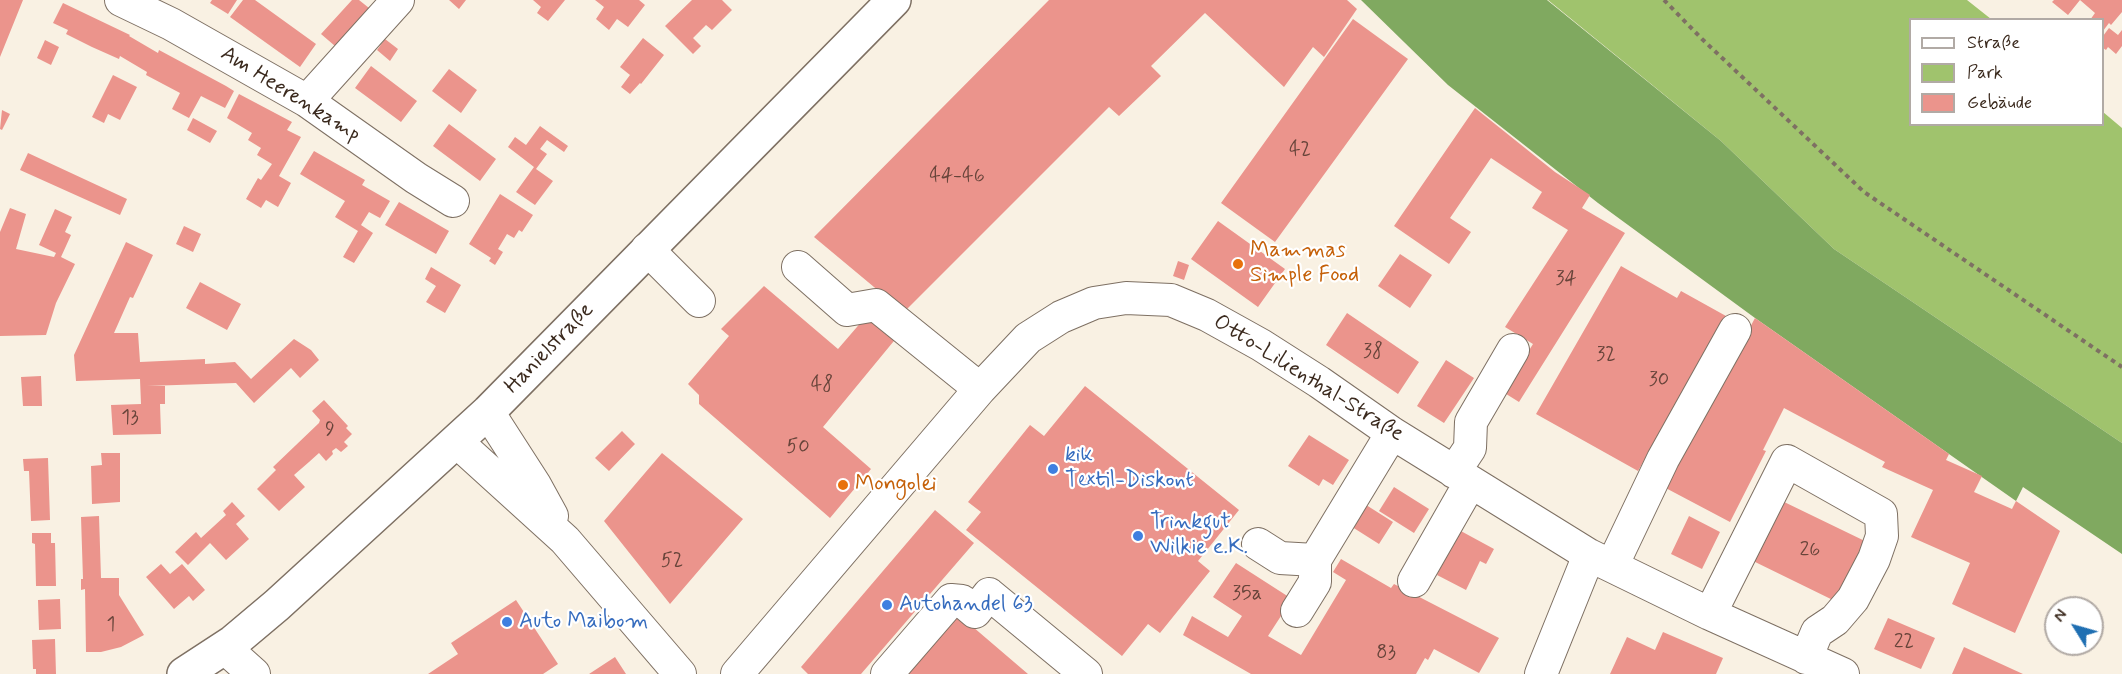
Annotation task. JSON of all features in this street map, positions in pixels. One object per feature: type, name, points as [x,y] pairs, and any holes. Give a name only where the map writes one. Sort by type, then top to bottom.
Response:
[{"type":"main road","name":"Hanielstraße","points":[[184,674],[225,648],[278,605],[457,442],[894,0]]},
{"type":"street","name":"Am Heerenkamp","points":[[121,0],[171,24],[307,101],[416,178],[453,201]]},
{"type":"street","points":[[307,101],[398,0]]},
{"type":"street","points":[[647,249],[699,301]]},
{"type":"street","points":[[798,267],[847,310],[876,305],[980,390]]},
{"type":"street","name":"Otto-Lilienthal-Straße","points":[[737,674],[980,390],[1028,338],[1061,317],[1125,290],[1172,300],[1207,315],[1261,345],[1316,387],[1600,561],[1843,674]]},
{"type":"street","points":[[1541,674],[1600,561],[1663,459],[1735,330]]},
{"type":"street","points":[[1414,581],[1462,477],[1470,448],[1471,422],[1513,350]]},
{"type":"street","points":[[488,412],[535,485],[565,540]]},
{"type":"street","points":[[1297,611],[1315,582],[1315,560],[1392,433]]},
{"type":"street","points":[[457,442],[565,540],[680,674]]},
{"type":"street","points":[[1710,614],[1787,461],[1881,514],[1882,536],[1869,569],[1853,599],[1835,620],[1816,632],[1806,658]]},
{"type":"street","points":[[1258,544],[1280,558],[1315,560]]},
{"type":"street","points":[[887,674],[951,600],[962,601],[975,612],[989,594],[1086,674]]},
{"type":"street","points":[[225,648],[254,674]]},
{"type":"path","points":[[1664,0],[1702,39],[1864,192],[2122,367]]},
{"type":"green space","points":[[1361,0],[1547,0],[1721,141],[1834,249],[2122,443],[2122,554],[2023,487],[2016,501],[1755,318],[1598,203],[1448,85]]},
{"type":"green space","points":[[1548,0],[1967,0],[1990,18],[1909,18],[1909,126],[2104,126],[2104,113],[2122,128],[2122,443],[1834,249],[1721,141]]},
{"type":"building","points":[[0,0],[23,0],[0,57]]},
{"type":"building","points":[[212,0],[237,0],[228,14],[210,3]]},
{"type":"building","points":[[243,0],[255,0],[316,44],[300,67],[230,17]]},
{"type":"building","points":[[352,0],[359,0],[369,8],[335,46],[321,34]]},
{"type":"building","points":[[449,0],[466,0],[459,9]]},
{"type":"building","points":[[533,0],[565,0],[548,21],[537,13],[541,7]]},
{"type":"building","points":[[595,0],[639,0],[645,5],[628,27],[617,19],[609,30],[596,19],[604,7]]},
{"type":"building","points":[[692,0],[722,0],[732,10],[712,30],[706,25],[693,38],[701,46],[693,54],[665,26]]},
{"type":"building","points":[[1049,0],[1347,0],[1357,9],[1324,57],[1313,47],[1284,87],[1205,13],[1151,66],[1161,76],[1119,116],[1109,107],[904,312],[814,237]]},
{"type":"building","points":[[2054,0],[2080,0],[2068,15],[2052,2]]},
{"type":"building","points":[[2080,0],[2122,0],[2122,12],[2104,30],[2104,18],[2091,18],[2095,13]]},
{"type":"building","points":[[63,3],[130,35],[158,53],[159,50],[234,91],[225,108],[201,96],[189,118],[172,109],[180,93],[146,75],[147,72],[120,56],[119,59],[92,47],[66,34],[68,30],[53,23]]},
{"type":"building","points":[[1353,19],[1408,59],[1275,242],[1221,203]]},
{"type":"building","points":[[2109,28],[2118,35],[2122,30],[2122,46],[2116,54],[2108,47],[2106,50],[2104,49],[2104,35]]},
{"type":"building","points":[[643,38],[664,55],[630,94],[621,87],[630,75],[620,67]]},
{"type":"building","points":[[385,39],[398,49],[390,61],[377,50]]},
{"type":"building","points":[[45,40],[59,47],[51,65],[37,58]]},
{"type":"building","points":[[371,66],[417,101],[401,122],[355,88]]},
{"type":"building","points":[[449,69],[477,90],[461,113],[432,91]]},
{"type":"building","points":[[113,75],[137,87],[120,120],[108,114],[104,123],[92,117]]},
{"type":"building","points":[[239,94],[292,122],[287,130],[301,137],[279,176],[291,183],[278,207],[266,200],[261,208],[246,199],[258,178],[261,180],[272,164],[257,155],[261,148],[248,140],[252,133],[227,118]]},
{"type":"building","points":[[1475,108],[1555,172],[1590,195],[1582,208],[1625,233],[1519,402],[1503,392],[1533,344],[1505,327],[1568,230],[1532,208],[1542,192],[1491,158],[1450,218],[1471,232],[1449,264],[1394,226]]},
{"type":"building","points":[[2,110],[10,114],[2,130],[0,129]]},
{"type":"building","points":[[193,118],[217,131],[210,143],[187,130]]},
{"type":"building","points":[[449,124],[496,159],[480,181],[433,146]]},
{"type":"building","points":[[540,126],[568,146],[564,152],[547,140],[540,149],[547,154],[536,169],[553,181],[535,205],[516,192],[534,167],[508,147],[515,137],[526,145]]},
{"type":"building","points":[[314,151],[365,180],[362,185],[390,201],[380,218],[369,212],[361,225],[373,233],[354,263],[343,257],[358,231],[335,217],[345,201],[300,174]]},
{"type":"building","points":[[28,153],[127,199],[120,215],[20,170]]},
{"type":"building","points":[[500,194],[533,215],[522,232],[519,230],[514,238],[507,234],[498,249],[503,252],[495,265],[489,261],[491,258],[469,244]]},
{"type":"building","points":[[399,202],[449,231],[436,254],[385,225]]},
{"type":"building","points":[[10,208],[26,214],[16,249],[54,257],[56,253],[39,245],[55,209],[72,217],[65,232],[71,235],[61,257],[75,264],[56,303],[46,335],[0,336],[0,232]]},
{"type":"building","name":"Mammas Simple Food","points":[[1218,221],[1285,269],[1258,307],[1191,259]]},
{"type":"building","points":[[184,226],[201,234],[193,252],[176,244]]},
{"type":"building","points":[[126,242],[153,255],[114,333],[138,333],[140,362],[205,359],[205,364],[235,362],[251,379],[294,339],[311,350],[319,360],[300,378],[291,368],[254,403],[236,383],[147,386],[165,386],[165,404],[160,404],[161,434],[113,435],[111,405],[141,404],[140,379],[76,381],[74,355]]},
{"type":"building","points":[[1400,254],[1432,275],[1410,308],[1378,286]]},
{"type":"building","points":[[1178,261],[1189,265],[1184,280],[1173,276]]},
{"type":"building","points":[[1621,266],[1677,298],[1681,291],[1726,316],[1638,471],[1536,414]]},
{"type":"building","points":[[431,267],[461,285],[445,313],[426,302],[436,286],[425,279]]},
{"type":"building","points":[[200,282],[241,304],[227,330],[186,308]]},
{"type":"building","points":[[764,286],[838,349],[869,313],[898,336],[823,427],[871,469],[830,518],[699,404],[699,395],[688,384],[729,336],[721,329]]},
{"type":"building","points":[[1347,313],[1419,362],[1398,394],[1326,345]]},
{"type":"building","points":[[1755,318],[1949,454],[1946,460],[1982,476],[1974,492],[2012,509],[2016,501],[2060,531],[2015,633],[1952,604],[1970,563],[1911,537],[1933,490],[1882,467],[1885,462],[1784,408],[1763,450],[1766,451],[1730,522],[1660,485],[1681,457]]},
{"type":"building","points":[[1446,360],[1474,378],[1444,423],[1417,406]]},
{"type":"building","points":[[41,376],[42,406],[23,406],[21,377]]},
{"type":"building","name":"Trinkgut Wilkie e.K.","points":[[1085,386],[1239,510],[1198,561],[1210,571],[1160,633],[1148,624],[1122,656],[966,530],[981,512],[968,502],[1030,425],[1044,436]]},
{"type":"building","points":[[324,400],[348,426],[346,428],[352,434],[344,442],[348,446],[341,452],[336,448],[326,461],[319,453],[294,475],[305,487],[279,511],[257,489],[276,470],[273,467],[319,423],[320,420],[312,411]]},
{"type":"building","points":[[622,431],[635,444],[609,471],[595,458]]},
{"type":"building","points":[[1309,435],[1349,460],[1333,485],[1323,479],[1319,486],[1288,466]]},
{"type":"building","points":[[101,453],[120,453],[120,502],[92,504],[91,466],[102,465]]},
{"type":"building","points":[[662,453],[743,519],[670,604],[604,521]]},
{"type":"building","points":[[48,458],[50,520],[31,521],[29,471],[24,471],[23,459]]},
{"type":"building","points":[[1394,487],[1429,509],[1414,533],[1379,511]]},
{"type":"building","points":[[1778,499],[1871,544],[1841,604],[1749,559]]},
{"type":"building","points":[[232,502],[245,516],[236,524],[249,539],[226,560],[210,543],[188,565],[175,552],[196,532],[201,538],[226,515],[223,511]]},
{"type":"building","points":[[1363,503],[1393,522],[1379,544],[1349,525]]},
{"type":"building","name":"Autohandel 63","points":[[935,510],[974,543],[861,674],[808,674],[801,667]]},
{"type":"building","points":[[99,516],[101,578],[119,578],[119,595],[144,635],[121,647],[101,652],[86,652],[85,589],[81,590],[81,579],[83,579],[81,517]]},
{"type":"building","points":[[1689,516],[1720,532],[1702,569],[1671,554]]},
{"type":"building","points":[[1459,530],[1494,549],[1486,564],[1480,561],[1466,590],[1437,575]]},
{"type":"building","points":[[32,533],[51,533],[51,543],[55,543],[56,586],[36,586],[35,544],[32,543]]},
{"type":"building","points":[[1341,559],[1391,588],[1394,584],[1499,638],[1479,673],[1434,649],[1428,660],[1425,658],[1416,674],[1251,674],[1183,635],[1192,616],[1228,637],[1242,616],[1213,597],[1236,563],[1292,599],[1268,636],[1301,655],[1346,580],[1333,572]]},
{"type":"building","points":[[161,564],[170,574],[182,564],[205,590],[193,601],[189,596],[174,609],[146,577]]},
{"type":"building","points":[[60,599],[61,629],[39,630],[38,600]]},
{"type":"building","name":"Auto Maibom","points":[[516,600],[558,664],[543,674],[428,674],[458,654],[451,643]]},
{"type":"building","points":[[959,615],[1028,674],[908,674]]},
{"type":"building","points":[[1888,618],[1935,638],[1921,669],[1874,649]]},
{"type":"building","points":[[1663,632],[1723,658],[1716,674],[1610,674],[1627,637],[1655,650]]},
{"type":"building","points":[[55,639],[56,674],[36,674],[36,669],[33,669],[32,640]]},
{"type":"building","points":[[1964,647],[2023,674],[1952,674]]},
{"type":"building","points":[[615,657],[626,674],[589,674]]},
{"type":"place","name":"Mammas Simple Food","points":[[1238,264]]},
{"type":"place","name":"kik Textil-Diskont","points":[[1053,469]]},
{"type":"place","name":"Mongolei","points":[[843,485]]},
{"type":"place","name":"Trinkgut Wilkie e.K.","points":[[1138,536]]},
{"type":"place","name":"Autohandel 63","points":[[887,605]]},
{"type":"place","name":"Auto Maibom","points":[[507,622]]}]
